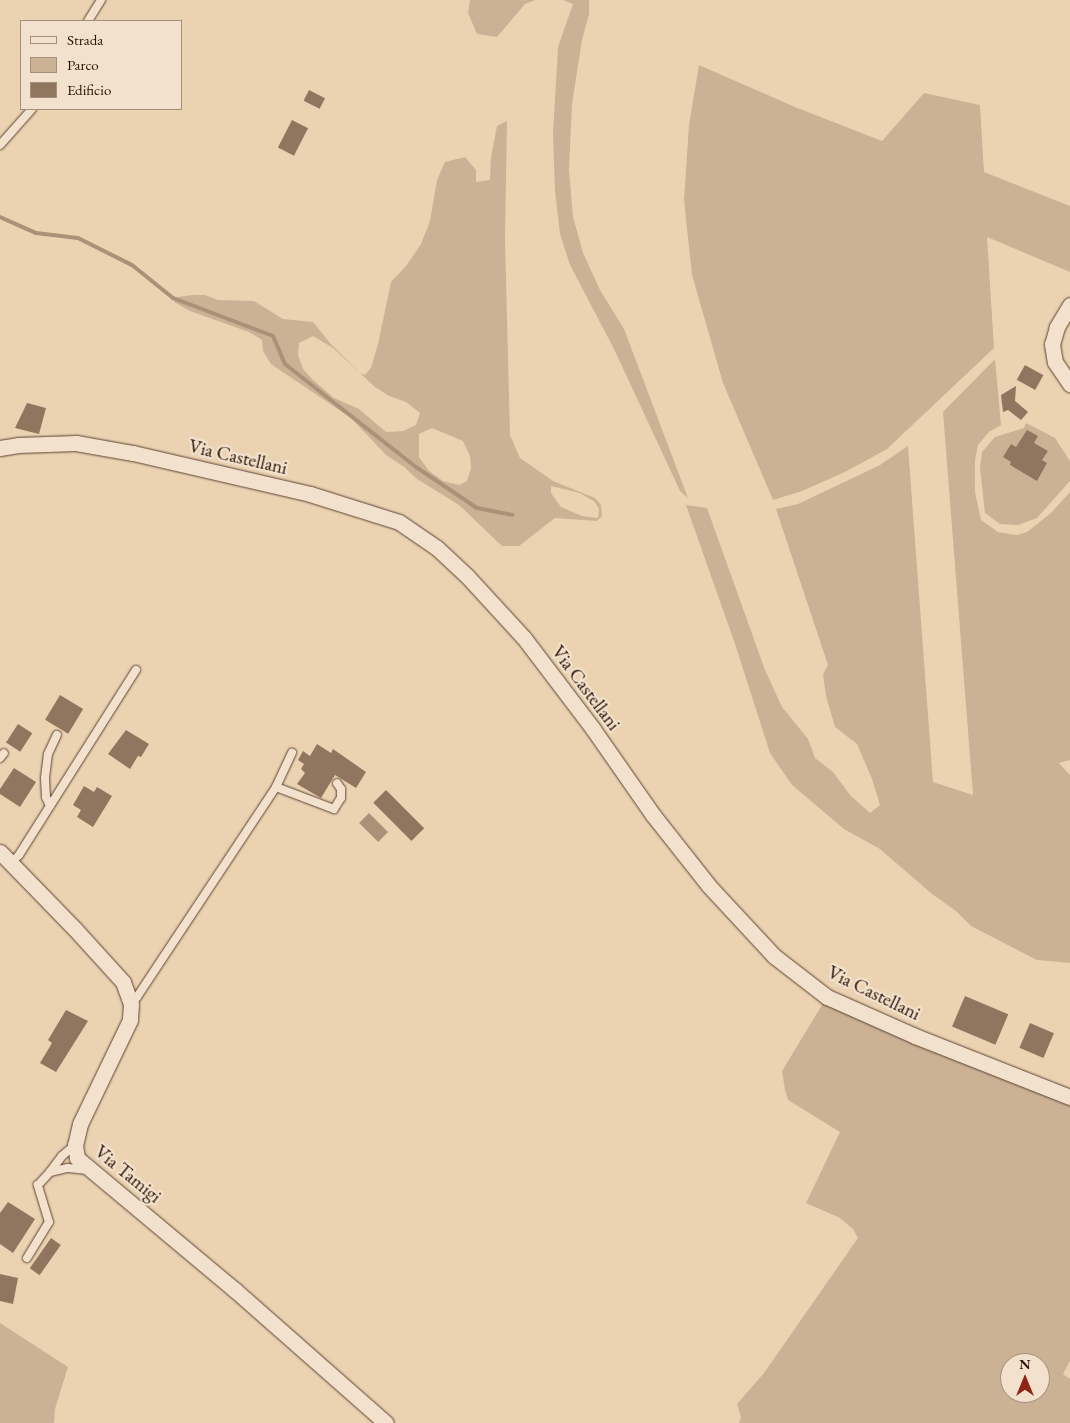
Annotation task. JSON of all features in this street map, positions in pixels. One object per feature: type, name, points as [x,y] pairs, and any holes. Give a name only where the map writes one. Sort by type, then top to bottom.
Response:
[{"type":"street","points":[[1070,305],[1057,327],[1052,344],[1055,362],[1070,384]]},
{"type":"street","name":"Via Castellani","points":[[0,448],[18,445],[76,443],[133,453],[310,494],[399,522],[437,548],[467,576],[524,638],[593,729],[653,815],[709,886],[774,956],[827,997],[915,1036],[1070,1097]]},
{"type":"street","points":[[0,852],[123,982],[131,1004]]},
{"type":"street","name":"Via Tamigi","points":[[131,1004],[130,1020],[80,1124],[75,1145],[77,1158],[235,1290],[386,1423]]},
{"type":"lane","points":[[89,20],[101,0]]},
{"type":"lane","points":[[0,145],[31,110]]},
{"type":"lane","points":[[11,863],[19,855],[136,670]]},
{"type":"lane","points":[[50,806],[46,797],[45,778],[48,754],[57,735]]},
{"type":"lane","points":[[131,1004],[137,998],[276,787],[292,753]]},
{"type":"lane","points":[[276,787],[334,809],[341,798],[341,789],[337,783]]},
{"type":"lane","points":[[27,1258],[49,1222],[38,1185],[62,1156],[75,1145]]},
{"type":"lane","points":[[50,1172],[68,1168],[92,1170]]},
{"type":"green space","points":[[470,0],[535,0],[525,4],[497,37],[477,34],[468,13]]},
{"type":"green space","points":[[563,0],[589,0],[589,14],[582,40],[572,104],[569,170],[573,217],[583,253],[600,290],[624,329],[688,498],[680,491],[614,349],[570,265],[560,234],[555,191],[553,134],[558,47],[573,4]]},
{"type":"green space","points":[[699,65],[795,107],[882,141],[924,93],[980,105],[984,172],[1070,206],[1070,272],[987,237],[994,348],[887,449],[845,472],[802,491],[773,500],[723,383],[692,275],[684,200],[689,125]]},
{"type":"green space","points":[[507,121],[505,239],[510,435],[520,458],[553,481],[595,498],[601,505],[602,516],[597,521],[555,518],[519,546],[502,546],[459,505],[417,479],[404,467],[386,455],[351,418],[271,364],[263,351],[262,340],[249,332],[190,311],[174,302],[178,297],[193,295],[205,295],[218,300],[254,301],[283,319],[313,322],[330,343],[360,373],[365,375],[371,368],[378,344],[391,282],[406,266],[421,244],[430,221],[437,180],[445,162],[465,157],[476,170],[476,182],[490,180],[491,157],[497,126]],"holes":[[[313,336],[333,348],[375,387],[389,396],[406,402],[420,413],[416,425],[403,431],[386,432],[359,409],[334,398],[312,379],[303,369],[298,355],[299,343]],[[432,428],[463,441],[470,456],[471,468],[467,481],[459,485],[443,481],[429,471],[419,457],[419,434]],[[551,486],[580,493],[595,502],[599,509],[598,518],[582,516],[561,507],[551,493]]]},
{"type":"green space","points":[[995,359],[1001,425],[989,432],[978,445],[975,460],[975,492],[981,520],[998,532],[1017,535],[1027,532],[1051,513],[1070,492],[1070,760],[1059,763],[1070,775],[1070,963],[1037,960],[971,926],[956,911],[932,894],[880,849],[844,829],[792,785],[770,753],[735,644],[686,505],[707,508],[765,670],[782,707],[808,739],[815,758],[833,772],[850,795],[870,813],[880,805],[872,779],[857,744],[835,727],[826,696],[823,674],[828,665],[776,509],[798,504],[880,465],[908,446],[933,782],[973,795],[943,412]]},
{"type":"green space","points":[[1026,423],[1055,438],[1070,461],[1070,481],[1037,518],[1018,525],[1000,524],[985,513],[980,468],[982,452],[995,437],[1024,428]]},
{"type":"green space","points":[[825,1000],[1070,1100],[1070,1361],[1063,1374],[1070,1379],[1070,1423],[739,1423],[741,1417],[737,1404],[764,1373],[858,1238],[853,1229],[840,1218],[806,1203],[840,1132],[788,1100],[782,1071]]},
{"type":"green space","points":[[0,1323],[68,1367],[55,1409],[54,1423],[0,1423]]},
{"type":"shaded area","points":[[369,813],[388,832],[378,842],[359,823]]},
{"type":"building","points":[[309,90],[325,98],[320,109],[304,101]]},
{"type":"building","points":[[292,120],[308,128],[294,156],[278,148]]},
{"type":"building","points":[[1025,365],[1043,375],[1035,390],[1017,380]]},
{"type":"building","points":[[1016,386],[1015,401],[1028,412],[1021,420],[1008,410],[1003,412],[1001,395]]},
{"type":"building","points":[[27,403],[46,408],[39,434],[15,428]]},
{"type":"building","points":[[1027,430],[1038,436],[1034,443],[1048,451],[1042,460],[1047,463],[1037,481],[1010,465],[1011,462],[1003,457],[1011,444],[1016,447]]},
{"type":"building","points":[[60,695],[83,709],[68,734],[45,720]]},
{"type":"building","points":[[18,724],[32,733],[20,752],[6,742]]},
{"type":"building","points":[[126,730],[149,744],[130,769],[108,754]]},
{"type":"building","points":[[317,744],[331,753],[333,749],[366,772],[356,788],[335,775],[321,798],[297,784],[305,773],[301,769],[304,764],[298,760],[303,751],[310,756]]},
{"type":"building","points":[[14,768],[36,782],[20,807],[0,794],[0,789]]},
{"type":"building","points":[[84,786],[94,792],[97,787],[112,796],[93,827],[77,817],[81,810],[73,805]]},
{"type":"building","points":[[386,790],[424,828],[411,841],[373,803]]},
{"type":"building","points":[[965,996],[1008,1014],[995,1045],[952,1026]]},
{"type":"building","points":[[66,1010],[88,1021],[56,1072],[40,1063],[52,1043],[48,1040]]},
{"type":"building","points":[[1030,1023],[1054,1033],[1043,1058],[1019,1048]]},
{"type":"building","points":[[8,1202],[35,1219],[13,1253],[0,1244],[0,1213]]},
{"type":"building","points":[[51,1238],[61,1245],[40,1275],[30,1268]]},
{"type":"building","points":[[0,1274],[18,1278],[13,1304],[0,1301]]},
{"type":"waterway","points":[[0,217],[36,233],[78,238],[132,265],[173,298],[273,336],[285,364],[416,467],[477,508],[512,515]]}]
